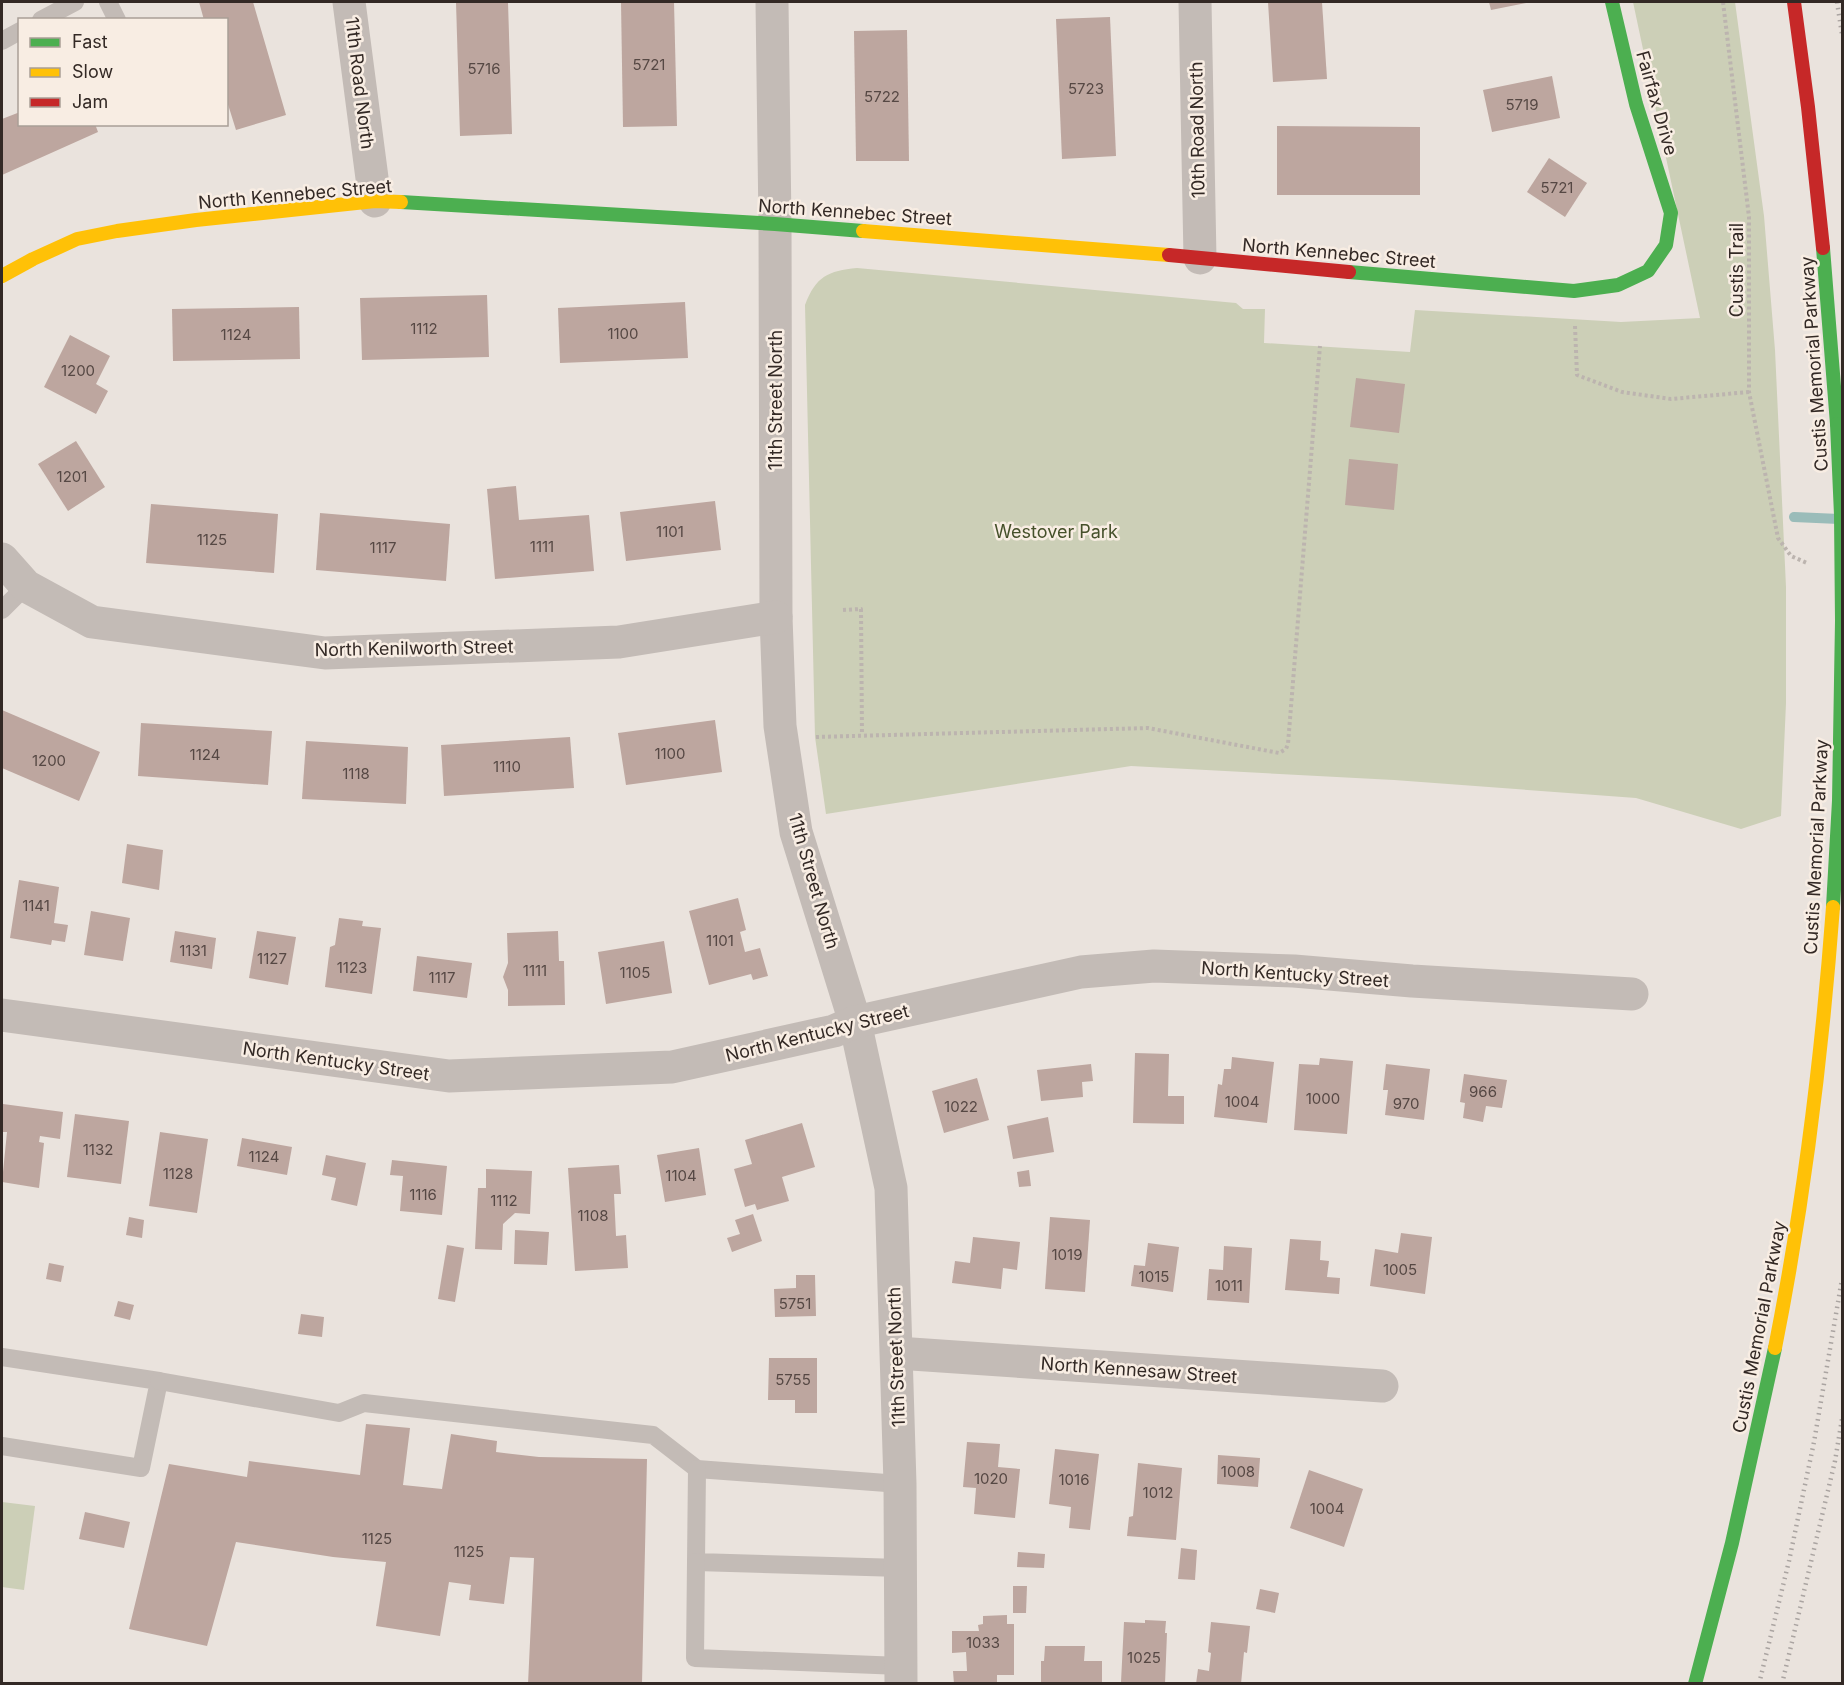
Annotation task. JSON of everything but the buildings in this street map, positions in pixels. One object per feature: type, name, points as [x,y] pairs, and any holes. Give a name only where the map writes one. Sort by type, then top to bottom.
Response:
[{"type":"main road","name":"Fairfax Drive","points":[[1612,2],[1636,104],[1671,213]]},
{"type":"main road","name":"Custis Memorial Parkway","points":[[1695,1683],[1721,1589],[1765,1404],[1800,1210],[1824,1021],[1838,825],[1842,621],[1837,424],[1822,223],[1794,2]]},
{"type":"main road","name":"North Kennebec Street","points":[[2,276],[77,239],[196,220],[375,201],[775,224],[1574,291],[1618,285],[1648,271],[1666,245],[1671,213]]},
{"type":"street","name":"11th Road North","points":[[351,2],[375,201]]},
{"type":"street","name":"11th Street North","points":[[772,2],[776,617],[780,726],[796,832],[855,1022],[891,1188],[900,1484],[901,1675]]},
{"type":"street","name":"10th Road North","points":[[1195,2],[1200,258]]},
{"type":"street","name":"North Kenilworth Street","points":[[2,559],[26,586],[92,622],[325,653],[619,642],[776,617]]},
{"type":"street","name":"North Kentucky Street","points":[[2,1015],[449,1076],[672,1067],[834,1031],[855,1022],[1081,972],[1154,966],[1294,971],[1412,981],[1632,994]]},
{"type":"street","name":"North Kennesaw Street","points":[[897,1353],[1382,1386]]},
{"type":"lane","points":[[45,18],[75,2]]},
{"type":"lane","points":[[108,2],[116,18]]},
{"type":"lane","points":[[2,40],[18,32]]},
{"type":"lane","points":[[2,610],[26,586]]},
{"type":"lane","points":[[2,1357],[159,1381],[339,1413],[364,1402],[653,1435],[697,1469],[900,1484]]},
{"type":"lane","points":[[2,1446],[141,1468],[159,1381]]},
{"type":"lane","points":[[697,1469],[695,1659],[901,1675]]},
{"type":"lane","points":[[696,1562],[901,1568]]},
{"type":"path","name":"Custis Trail","points":[[1723,2],[1749,217],[1749,392],[1778,538]]},
{"type":"path","points":[[1574,291],[1577,375],[1622,392],[1671,399],[1749,392]]},
{"type":"path","points":[[815,737],[1148,728],[1278,753],[1286,749],[1320,346]]},
{"type":"path","points":[[843,610],[861,609],[862,735]]},
{"type":"green space","name":"Westover Park","points":[[1633,2],[1735,2],[1764,216],[1775,350],[1786,587],[1786,703],[1781,816],[1741,829],[1636,798],[1394,780],[1131,766],[826,814],[815,737],[805,305],[819,281],[831,273],[857,268],[1236,303],[1243,309],[1265,309],[1264,343],[1410,352],[1415,310],[1621,322],[1700,318]]},
{"type":"green space","points":[[2,1502],[35,1506],[24,1590],[2,1587]]},
{"type":"waterway","points":[[1794,517],[1839,519]]},
{"type":"railway","points":[[1837,2],[1842,34]]},
{"type":"railway","points":[[1759,1684],[1789,1561],[1814,1442],[1842,1279]]},
{"type":"railway","points":[[1782,1684],[1835,1461],[1842,1419]]},
{"type":"traffic: fast","points":[[1349,272],[1574,291],[1618,285],[1648,271],[1666,245],[1671,213],[1636,104],[1612,2]]},
{"type":"traffic: fast","points":[[401,202],[863,231]]},
{"type":"traffic: fast","points":[[1823,248],[1837,424]]},
{"type":"traffic: fast","points":[[1837,424],[1842,621]]},
{"type":"traffic: fast","points":[[1833,907],[1839,801],[1842,621]]},
{"type":"traffic: fast","points":[[1695,1684],[1732,1543],[1775,1348]]},
{"type":"traffic: slow","points":[[2,276],[77,239],[117,231],[196,220],[375,201],[401,202]]},
{"type":"traffic: slow","points":[[863,231],[1169,255]]},
{"type":"traffic: slow","points":[[1775,1348],[1795,1238],[1811,1128],[1833,907]]},
{"type":"traffic: jam","points":[[1794,2],[1823,248]]},
{"type":"traffic: jam","points":[[1169,255],[1349,272]]}]
